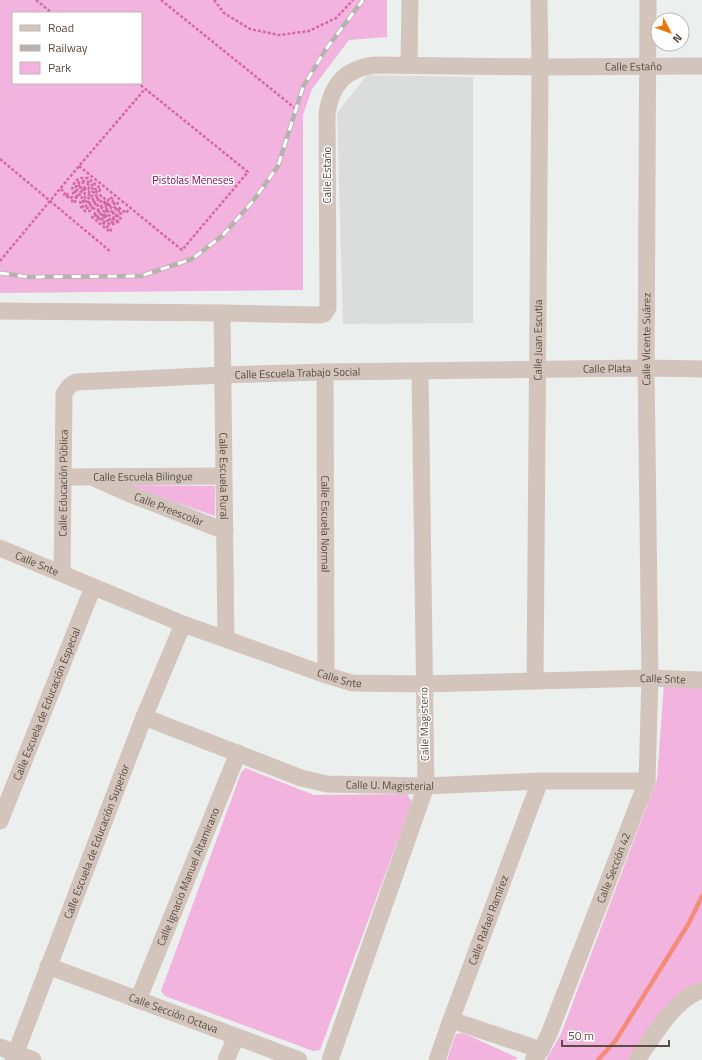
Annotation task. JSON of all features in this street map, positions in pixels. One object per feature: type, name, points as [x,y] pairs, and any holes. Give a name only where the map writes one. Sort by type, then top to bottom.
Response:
[{"type":"street","points":[[409,65],[410,0]]},
{"type":"street","name":"Calle Juan Escutia","points":[[535,681],[540,67],[539,0]]},
{"type":"street","name":"Calle Vicente Suárez","points":[[648,0],[646,368],[650,678]]},
{"type":"street","name":"Calle Estaño","points":[[0,311],[320,315],[326,312],[328,308],[327,114],[330,97],[335,87],[341,80],[355,70],[365,66],[702,66]]},
{"type":"street","name":"Calle Escuela Rural","points":[[222,313],[226,639]]},
{"type":"street","name":"Calle Plata","points":[[537,370],[646,368],[702,369]]},
{"type":"street","name":"Calle Escuela Trabajo Social","points":[[64,394],[66,388],[72,383],[76,382],[325,372],[537,370]]},
{"type":"street","name":"Calle Magisterio","points":[[330,1060],[426,786],[420,371]]},
{"type":"street","name":"Calle Escuela Normal","points":[[325,372],[326,675]]},
{"type":"street","name":"Calle Educación Pública","points":[[62,573],[64,394]]},
{"type":"street","name":"Calle Escuela Bilingue","points":[[63,476],[223,476]]},
{"type":"street","name":"Calle Preescolar","points":[[90,476],[130,494],[225,531]]},
{"type":"street","name":"Calle Snte","points":[[0,548],[183,624],[352,683],[424,684],[650,678],[702,680]]},
{"type":"street","name":"Calle Escuela de Educación Especial","points":[[0,821],[94,587]]},
{"type":"street","name":"Calle Escuela de Educación Superior","points":[[9,1053],[48,966],[144,717],[183,624]]},
{"type":"street","name":"Calle Sección 42","points":[[537,1055],[549,1034],[647,781],[650,678]]},
{"type":"street","name":"Calle U. Magisterial","points":[[144,717],[313,782],[327,784],[426,786],[540,781],[647,781]]},
{"type":"street","name":"Calle Ignacio Manuel Altamirano","points":[[138,1000],[238,753]]},
{"type":"street","name":"Calle Rafael Ramírez","points":[[437,1060],[540,781]]},
{"type":"street","name":"Calle Sección Octava","points":[[48,966],[299,1060]]},
{"type":"street","points":[[637,1060],[670,1014],[684,999],[702,990]]},
{"type":"street","points":[[451,1020],[537,1055]]},
{"type":"street","points":[[226,1060],[236,1037]]},
{"type":"street","points":[[9,1053],[33,1060]]},
{"type":"path","points":[[36,0],[51,12]]},
{"type":"path","points":[[161,0],[296,109]]},
{"type":"path","points":[[214,0],[224,13],[250,29],[279,35],[309,31],[336,18],[353,0]]},
{"type":"path","points":[[79,166],[182,250],[248,172],[139,84]]},
{"type":"path","points":[[0,261],[145,89]]},
{"type":"path","points":[[0,159],[111,252]]},
{"type":"path","points":[[61,189],[66,193],[64,195],[66,196],[68,194],[70,199],[72,197],[72,201],[74,203],[77,199],[72,191],[74,183],[80,178],[88,178],[101,189],[99,191],[94,190],[98,193],[89,204],[87,203],[87,200],[85,200],[86,206],[90,206],[100,195],[102,196],[92,208],[88,209],[84,207],[82,200],[86,196],[90,199],[94,194],[91,190],[94,187],[86,181],[80,181],[77,184],[75,188],[76,195],[78,197],[80,195],[77,191],[80,184],[83,183],[90,186],[88,189],[85,186],[80,188],[81,192],[84,191],[82,189],[83,188],[91,193],[89,195],[86,193],[82,197],[80,202],[83,210],[89,211],[94,209],[104,198],[106,200],[92,217],[110,232],[112,230],[102,222],[104,221],[111,225],[115,224],[120,221],[121,214],[118,210],[117,221],[113,222],[110,222],[104,216]]},
{"type":"path","points":[[107,204],[105,208],[106,210],[114,200],[110,197],[109,202],[107,204],[106,203],[95,216],[96,218],[103,210],[105,212],[99,219],[100,221],[116,202],[118,203],[109,215],[113,218],[114,217],[112,214],[118,207],[126,213],[130,208]]},
{"type":"path","points":[[104,216],[112,220],[116,217],[114,212]]},
{"type":"shaded area","points":[[367,75],[473,77],[473,323],[343,324],[337,113]]},
{"type":"green space","name":"Pistolas Meneses","points":[[0,0],[387,0],[387,37],[349,40],[312,89],[303,115],[303,290],[0,293]]},
{"type":"green space","points":[[124,485],[215,486],[215,516]]},
{"type":"green space","points":[[664,683],[702,684],[702,983],[631,1060],[546,1060],[561,1034],[657,779]]},
{"type":"green space","points":[[245,768],[314,795],[407,794],[412,802],[320,1050],[313,1051],[165,996],[161,991],[241,773]]},
{"type":"green space","points":[[463,1033],[518,1058],[514,1060],[447,1060],[456,1034]]},
{"type":"waterway","points":[[598,1060],[616,1040],[689,923],[702,896]]},
{"type":"railway","points":[[0,273],[29,277],[141,276],[192,259],[222,236],[253,201],[278,166],[303,87],[326,49],[363,0]]}]
